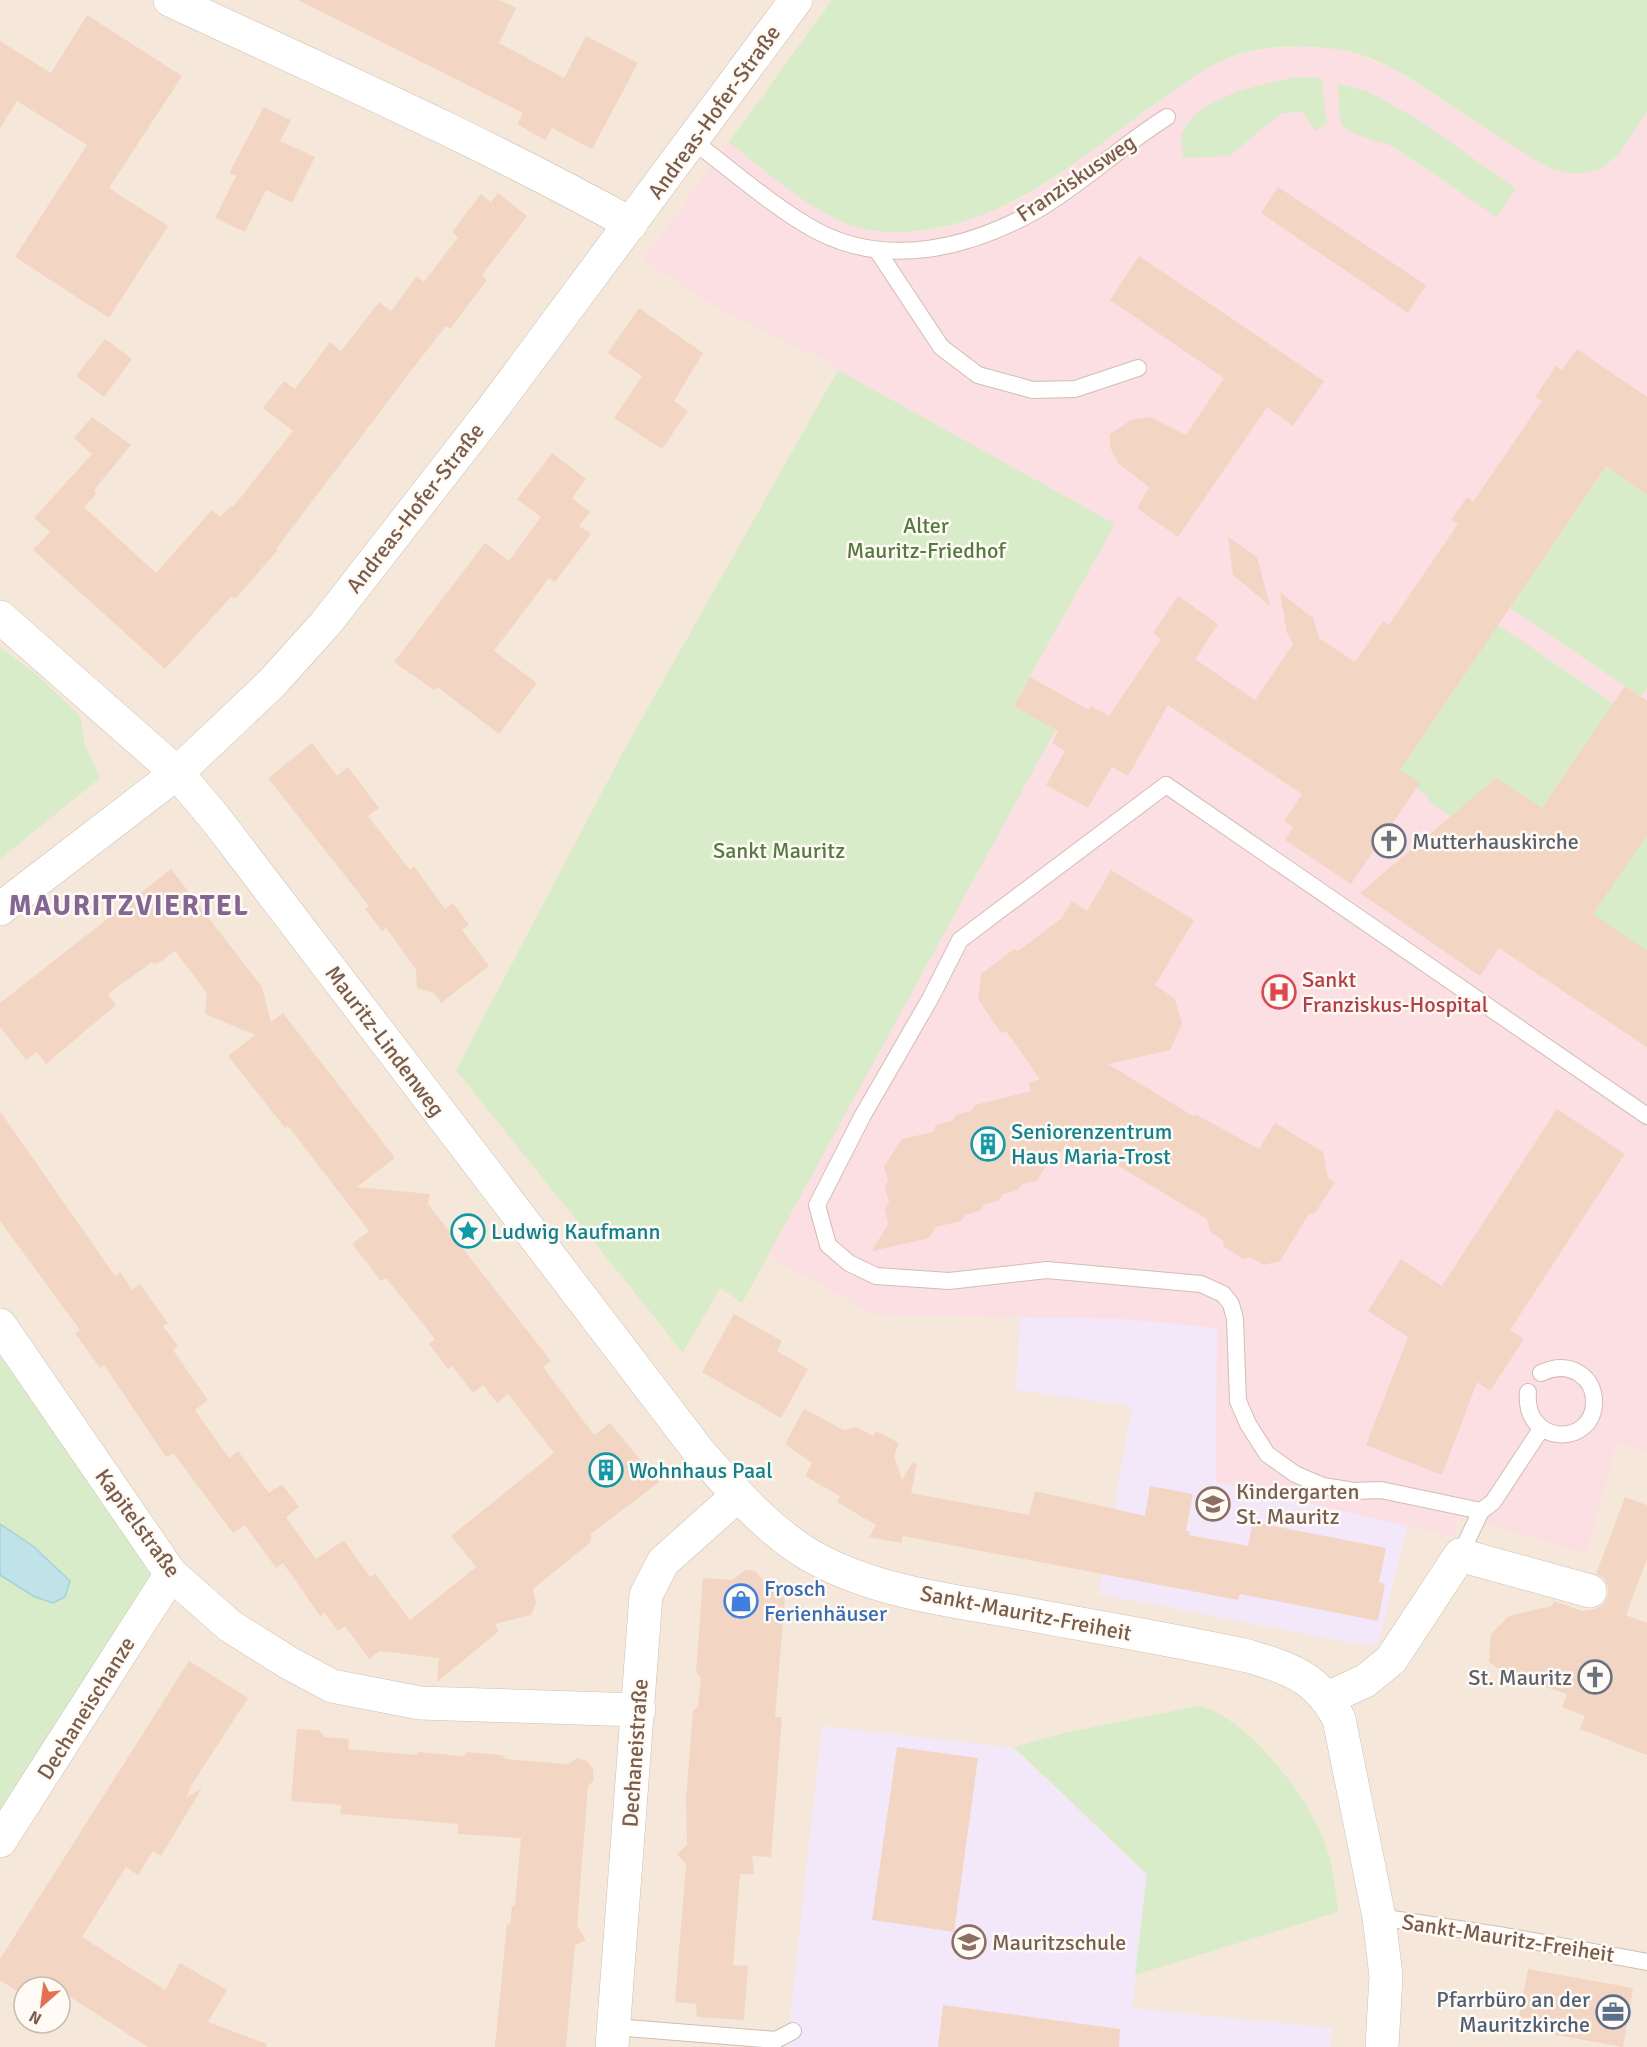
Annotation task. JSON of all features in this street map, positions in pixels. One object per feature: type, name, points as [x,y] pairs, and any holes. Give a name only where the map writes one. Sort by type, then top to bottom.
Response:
[{"type":"street","points":[[170,0],[559,184],[631,224]]},
{"type":"street","name":"Andreas-Hofer-Straße","points":[[0,909],[177,773],[264,692],[326,623],[631,224],[796,0]]},
{"type":"street","name":"Mauritz-Lindenweg","points":[[0,617],[177,773],[215,818],[700,1453],[737,1496]]},
{"type":"street","name":"Kapitelstraße","points":[[0,1325],[171,1574],[230,1626],[289,1663],[332,1686],[420,1703],[639,1710]]},
{"type":"street","name":"Sankt-Mauritz-Freiheit","points":[[737,1496],[812,1556],[843,1572],[964,1603],[1248,1656],[1288,1668],[1310,1681],[1328,1698],[1339,1719],[1379,1917]]},
{"type":"street","name":"Dechaneistraße","points":[[613,2037],[646,1595],[663,1562],[737,1496]]},
{"type":"street","points":[[1328,1698],[1365,1682],[1391,1660],[1460,1555],[1590,1591]]},
{"type":"street","name":"Dechaneischanze","points":[[0,1841],[171,1574]]},
{"type":"street","points":[[1379,1917],[1386,1976],[1382,2047]]},
{"type":"lane","name":"Franziskusweg","points":[[693,141],[815,230],[843,243],[877,250],[906,251],[945,247],[1005,225],[1038,209],[1167,117]]},
{"type":"lane","points":[[877,250],[941,347],[978,375],[1033,390],[1076,389],[1138,368]]},
{"type":"lane","points":[[1481,1511],[1381,1490],[1354,1491],[1323,1486],[1295,1474],[1267,1454],[1248,1424],[1238,1401],[1235,1375],[1235,1319],[1232,1304],[1223,1294],[1201,1284],[1047,1270],[949,1281],[876,1276],[849,1263],[828,1245],[817,1204],[863,1115],[930,999],[960,940],[1166,785],[1647,1116]]},
{"type":"lane","points":[[1528,1392],[1527,1406],[1532,1419],[1541,1429],[1560,1436],[1570,1434],[1587,1423],[1595,1405],[1591,1386],[1577,1372],[1559,1367],[1541,1373]]},
{"type":"lane","points":[[1460,1555],[1481,1511],[1493,1502],[1541,1429]]},
{"type":"lane","name":"Sankt-Mauritz-Freiheit","points":[[1379,1917],[1647,1962]]},
{"type":"lane","points":[[613,2037],[776,2040],[793,2031]]},
{"type":"shaded area","points":[[0,0],[1647,0],[1647,2047],[0,2047]]},
{"type":"shaded area","name":"Sankt Franziskus-Hospital","points":[[1308,46],[1343,50],[1391,68],[1529,156],[1611,163],[1647,112],[1647,1452],[1617,1442],[1586,1553],[1458,1516],[1455,1537],[1216,1482],[1217,1328],[1123,1319],[875,1315],[765,1254],[1014,706],[1115,524],[838,370],[839,367],[718,308],[643,260],[729,142],[785,186],[839,221],[921,231],[951,226],[1013,203],[1047,184],[1196,75],[1226,59],[1252,51]]},
{"type":"shaded area","name":"Kindergarten St. Mauritz","points":[[1020,1317],[1123,1319],[1217,1328],[1216,1481],[1407,1526],[1379,1641],[1372,1646],[1358,1644],[1099,1594],[1132,1406],[1016,1390]]},
{"type":"shaded area","name":"Mauritzschule","points":[[822,1726],[1014,1748],[1148,1876],[1132,2008],[1332,2028],[1330,2047],[787,2047]]},
{"type":"green space","points":[[832,0],[1647,0],[1647,112],[1619,154],[1601,169],[1575,174],[1547,167],[1408,77],[1382,63],[1355,53],[1327,48],[1297,46],[1254,50],[1207,68],[1075,163],[1019,198],[958,223],[903,232],[870,230],[838,220],[809,204],[729,142]]},
{"type":"green space","points":[[1296,77],[1321,78],[1327,123],[1315,131],[1302,112],[1282,113],[1229,156],[1183,158],[1182,134],[1189,121],[1200,110],[1231,94]]},
{"type":"green space","points":[[1337,83],[1369,92],[1422,122],[1516,189],[1497,217],[1392,146],[1349,132],[1341,124]]},
{"type":"green space","name":"Sankt Mauritz","points":[[838,370],[1115,524],[1014,705],[1056,729],[742,1303],[720,1288],[683,1353],[456,1070],[622,754]]},
{"type":"green space","points":[[1605,468],[1615,470],[1647,495],[1647,688],[1641,697],[1510,608]]},
{"type":"green space","points":[[1498,625],[1619,707],[1517,860],[1427,800],[1429,797],[1416,788],[1420,783],[1399,770]]},
{"type":"green space","points":[[0,647],[35,673],[80,716],[85,745],[100,778],[0,859]]},
{"type":"green space","points":[[1647,835],[1647,951],[1590,913]]},
{"type":"green space","points":[[0,1335],[159,1572],[0,1830]]},
{"type":"green space","points":[[1199,1706],[1235,1724],[1253,1739],[1300,1795],[1320,1831],[1327,1851],[1338,1912],[1135,1975],[1147,1874],[1014,1747],[1064,1733]]},
{"type":"water","points":[[0,1524],[33,1546],[70,1581],[65,1597],[53,1603],[35,1597],[0,1575]]},
{"type":"building","points":[[298,0],[499,0],[516,8],[499,43],[564,78],[586,36],[638,63],[592,149],[552,128],[545,140],[517,124],[523,113]]},
{"type":"building","points":[[87,15],[182,76],[109,188],[168,226],[109,318],[15,257],[87,145],[17,101],[0,128],[0,41],[51,73]]},
{"type":"building","points":[[264,107],[291,120],[280,141],[315,157],[292,203],[266,190],[245,232],[215,218],[236,176],[229,173]]},
{"type":"building","points":[[1278,187],[1426,285],[1408,313],[1261,213]]},
{"type":"building","points":[[498,193],[527,216],[482,275],[487,280],[450,329],[446,326],[417,363],[276,549],[277,551],[236,598],[231,597],[165,669],[33,550],[50,532],[34,518],[92,454],[74,438],[92,417],[131,445],[94,490],[97,493],[84,507],[156,573],[212,510],[220,517],[231,506],[233,507],[293,431],[263,408],[284,381],[295,389],[330,342],[341,351],[379,302],[391,311],[417,276],[424,282],[458,237],[452,232],[481,194],[491,202]]},
{"type":"building","points":[[1139,256],[1324,381],[1293,426],[1267,407],[1178,537],[1137,508],[1149,487],[1118,463],[1110,447],[1110,434],[1131,420],[1150,417],[1186,435],[1224,378],[1110,300]]},
{"type":"building","points":[[639,308],[703,353],[674,401],[688,411],[662,449],[614,418],[642,376],[608,353]]},
{"type":"building","points":[[105,339],[132,359],[104,397],[76,376]]},
{"type":"building","points":[[1577,349],[1647,397],[1647,495],[1606,466],[1400,770],[1420,783],[1351,884],[1285,840],[1293,827],[1284,821],[1302,794],[1168,705],[1128,776],[1112,767],[1088,808],[1046,785],[1065,751],[1052,743],[1058,731],[1014,706],[1030,677],[1089,710],[1091,706],[1109,716],[1161,639],[1153,633],[1178,596],[1218,624],[1195,659],[1255,700],[1293,644],[1287,633],[1280,592],[1311,617],[1312,614],[1319,638],[1355,662],[1383,621],[1389,625],[1458,524],[1451,520],[1467,497],[1473,502],[1542,401],[1535,397],[1556,366],[1562,370]]},
{"type":"building","points":[[552,453],[586,479],[572,498],[590,512],[579,526],[591,534],[555,582],[549,578],[494,651],[537,683],[499,734],[437,687],[434,690],[394,662],[485,543],[509,561],[541,517],[517,499]]},
{"type":"building","points":[[1228,537],[1257,557],[1270,606],[1233,575]]},
{"type":"building","points":[[1625,686],[1647,701],[1647,835],[1593,914],[1647,951],[1647,1047],[1499,948],[1480,976],[1360,893],[1496,778],[1542,808]]},
{"type":"building","points":[[312,743],[337,776],[348,767],[379,808],[368,816],[410,870],[414,866],[445,909],[453,903],[469,925],[462,930],[489,966],[441,1003],[434,993],[417,988],[416,969],[386,928],[382,931],[365,909],[369,906],[268,778]]},
{"type":"building","points":[[171,869],[262,987],[271,1022],[283,1013],[395,1158],[357,1187],[430,1194],[428,1204],[551,1361],[543,1367],[594,1435],[610,1423],[659,1482],[591,1534],[591,1542],[533,1589],[536,1603],[531,1615],[495,1624],[499,1631],[437,1682],[439,1658],[380,1651],[369,1659],[345,1626],[338,1631],[324,1612],[321,1617],[283,1563],[276,1568],[245,1525],[233,1533],[174,1454],[166,1457],[104,1365],[100,1368],[75,1333],[80,1330],[0,1221],[0,1111],[115,1276],[120,1272],[132,1290],[140,1284],[168,1323],[163,1326],[178,1346],[173,1350],[208,1400],[195,1410],[229,1458],[238,1451],[269,1493],[282,1484],[299,1507],[286,1517],[316,1559],[344,1540],[370,1577],[375,1574],[410,1620],[476,1567],[451,1536],[554,1453],[508,1394],[497,1403],[483,1385],[473,1393],[452,1366],[448,1369],[429,1344],[435,1339],[386,1278],[381,1281],[352,1244],[369,1231],[288,1126],[285,1128],[228,1056],[255,1035],[205,1014],[207,993],[175,951],[160,962],[154,964],[152,962],[108,994],[116,1005],[46,1064],[37,1052],[26,1060],[0,1027],[0,1003]]},
{"type":"building","name":"Seniorenzentrum Haus Maria-Trost","points":[[1111,870],[1194,920],[1155,985],[1175,999],[1182,1024],[1170,1050],[1108,1064],[1193,1116],[1197,1115],[1259,1149],[1275,1123],[1323,1152],[1328,1178],[1335,1182],[1315,1213],[1309,1214],[1280,1261],[1264,1265],[1250,1257],[1244,1259],[1224,1247],[1223,1240],[1210,1232],[1207,1219],[1105,1158],[1100,1165],[1066,1144],[1054,1163],[1046,1166],[1037,1181],[1022,1184],[1018,1190],[1003,1194],[999,1201],[984,1204],[980,1211],[965,1215],[961,1221],[936,1227],[929,1238],[872,1251],[888,1224],[885,1209],[889,1202],[885,1187],[888,1181],[884,1166],[902,1139],[933,1132],[936,1125],[952,1121],[956,1115],[971,1111],[975,1105],[1031,1091],[1029,1083],[1040,1079],[1006,1031],[1001,1033],[978,999],[981,974],[1014,949],[1018,951],[1062,918],[1072,901],[1087,911]]},
{"type":"building","points":[[1557,1109],[1625,1154],[1510,1330],[1524,1339],[1490,1391],[1477,1382],[1442,1475],[1366,1445],[1408,1337],[1368,1311],[1401,1259],[1442,1286]]},
{"type":"building","points":[[734,1314],[782,1341],[777,1351],[808,1369],[781,1418],[702,1372]]},
{"type":"building","points":[[804,1409],[844,1430],[857,1427],[873,1436],[876,1431],[899,1443],[894,1456],[902,1480],[912,1463],[917,1464],[911,1493],[1029,1515],[1035,1491],[1145,1516],[1150,1486],[1193,1494],[1186,1531],[1190,1532],[1189,1535],[1248,1546],[1253,1522],[1386,1548],[1379,1582],[1385,1584],[1378,1621],[1240,1594],[1238,1600],[903,1536],[901,1543],[869,1537],[876,1525],[837,1502],[840,1496],[805,1476],[812,1463],[785,1444]]},
{"type":"building","name":"St. Mauritz","points":[[1625,1497],[1647,1505],[1647,1559],[1626,1615],[1647,1623],[1647,1755],[1580,1729],[1585,1716],[1562,1707],[1567,1694],[1504,1673],[1489,1662],[1491,1634],[1509,1616],[1552,1606],[1554,1601],[1582,1611],[1595,1609],[1604,1604],[1608,1595],[1608,1587],[1604,1578],[1596,1574]]},
{"type":"building","points":[[745,1570],[755,1571],[766,1583],[786,1585],[775,1717],[782,1717],[771,1857],[752,1856],[754,1874],[740,1874],[733,1965],[748,1966],[744,2020],[697,2017],[696,2004],[675,2002],[686,1864],[677,1854],[687,1845],[686,1799],[693,1711],[698,1706],[701,1678],[696,1672],[703,1578],[732,1580]]},
{"type":"building","points":[[189,1661],[248,1698],[191,1786],[186,1798],[202,1788],[161,1856],[153,1851],[138,1875],[126,1867],[82,1937],[165,1990],[180,1963],[227,1990],[208,2022],[267,2044],[266,2047],[148,2047],[72,1998],[72,1975],[12,1975],[12,1988],[0,1980],[0,1959]]},
{"type":"building","points":[[297,1729],[319,1730],[325,1737],[349,1739],[348,1749],[417,1755],[417,1752],[464,1756],[467,1752],[502,1755],[506,1759],[568,1764],[577,1758],[587,1761],[593,1769],[594,1780],[588,1786],[577,1926],[586,1940],[575,1945],[566,2047],[495,2047],[507,1924],[510,1925],[512,1906],[515,1906],[521,1838],[458,1834],[458,1824],[340,1814],[341,1805],[291,1801]]},
{"type":"building","points":[[897,1747],[978,1758],[954,1932],[872,1920]]},
{"type":"building","points":[[1528,1969],[1633,1988],[1623,2047],[1517,2028]]},
{"type":"building","points":[[943,2005],[1120,2029],[1119,2047],[938,2047]]},
{"type":"place","name":"Mutterhauskirche","points":[[1389,841]]},
{"type":"place","name":"Sankt Franziskus-Hospital","points":[[1279,992]]},
{"type":"place","name":"Seniorenzentrum Haus Maria-Trost","points":[[988,1144]]},
{"type":"place","name":"Ludwig Kaufmann","points":[[468,1231]]},
{"type":"place","name":"Wohnhaus Paal","points":[[606,1470]]},
{"type":"place","name":"Kindergarten St. Mauritz","points":[[1213,1504]]},
{"type":"place","name":"Frosch Ferienhäuser","points":[[741,1601]]},
{"type":"place","name":"St. Mauritz","points":[[1595,1677]]},
{"type":"place","name":"Mauritzschule","points":[[969,1942]]},
{"type":"place","name":"Pfarrbüro an der Mauritzkirche","points":[[1613,2012]]},
{"type":"district","name":"MAURITZVIERTEL","points":[[129,906]]},
{"type":"park label","name":"Alter Mauritz-Friedhof","points":[[926,538]]}]
